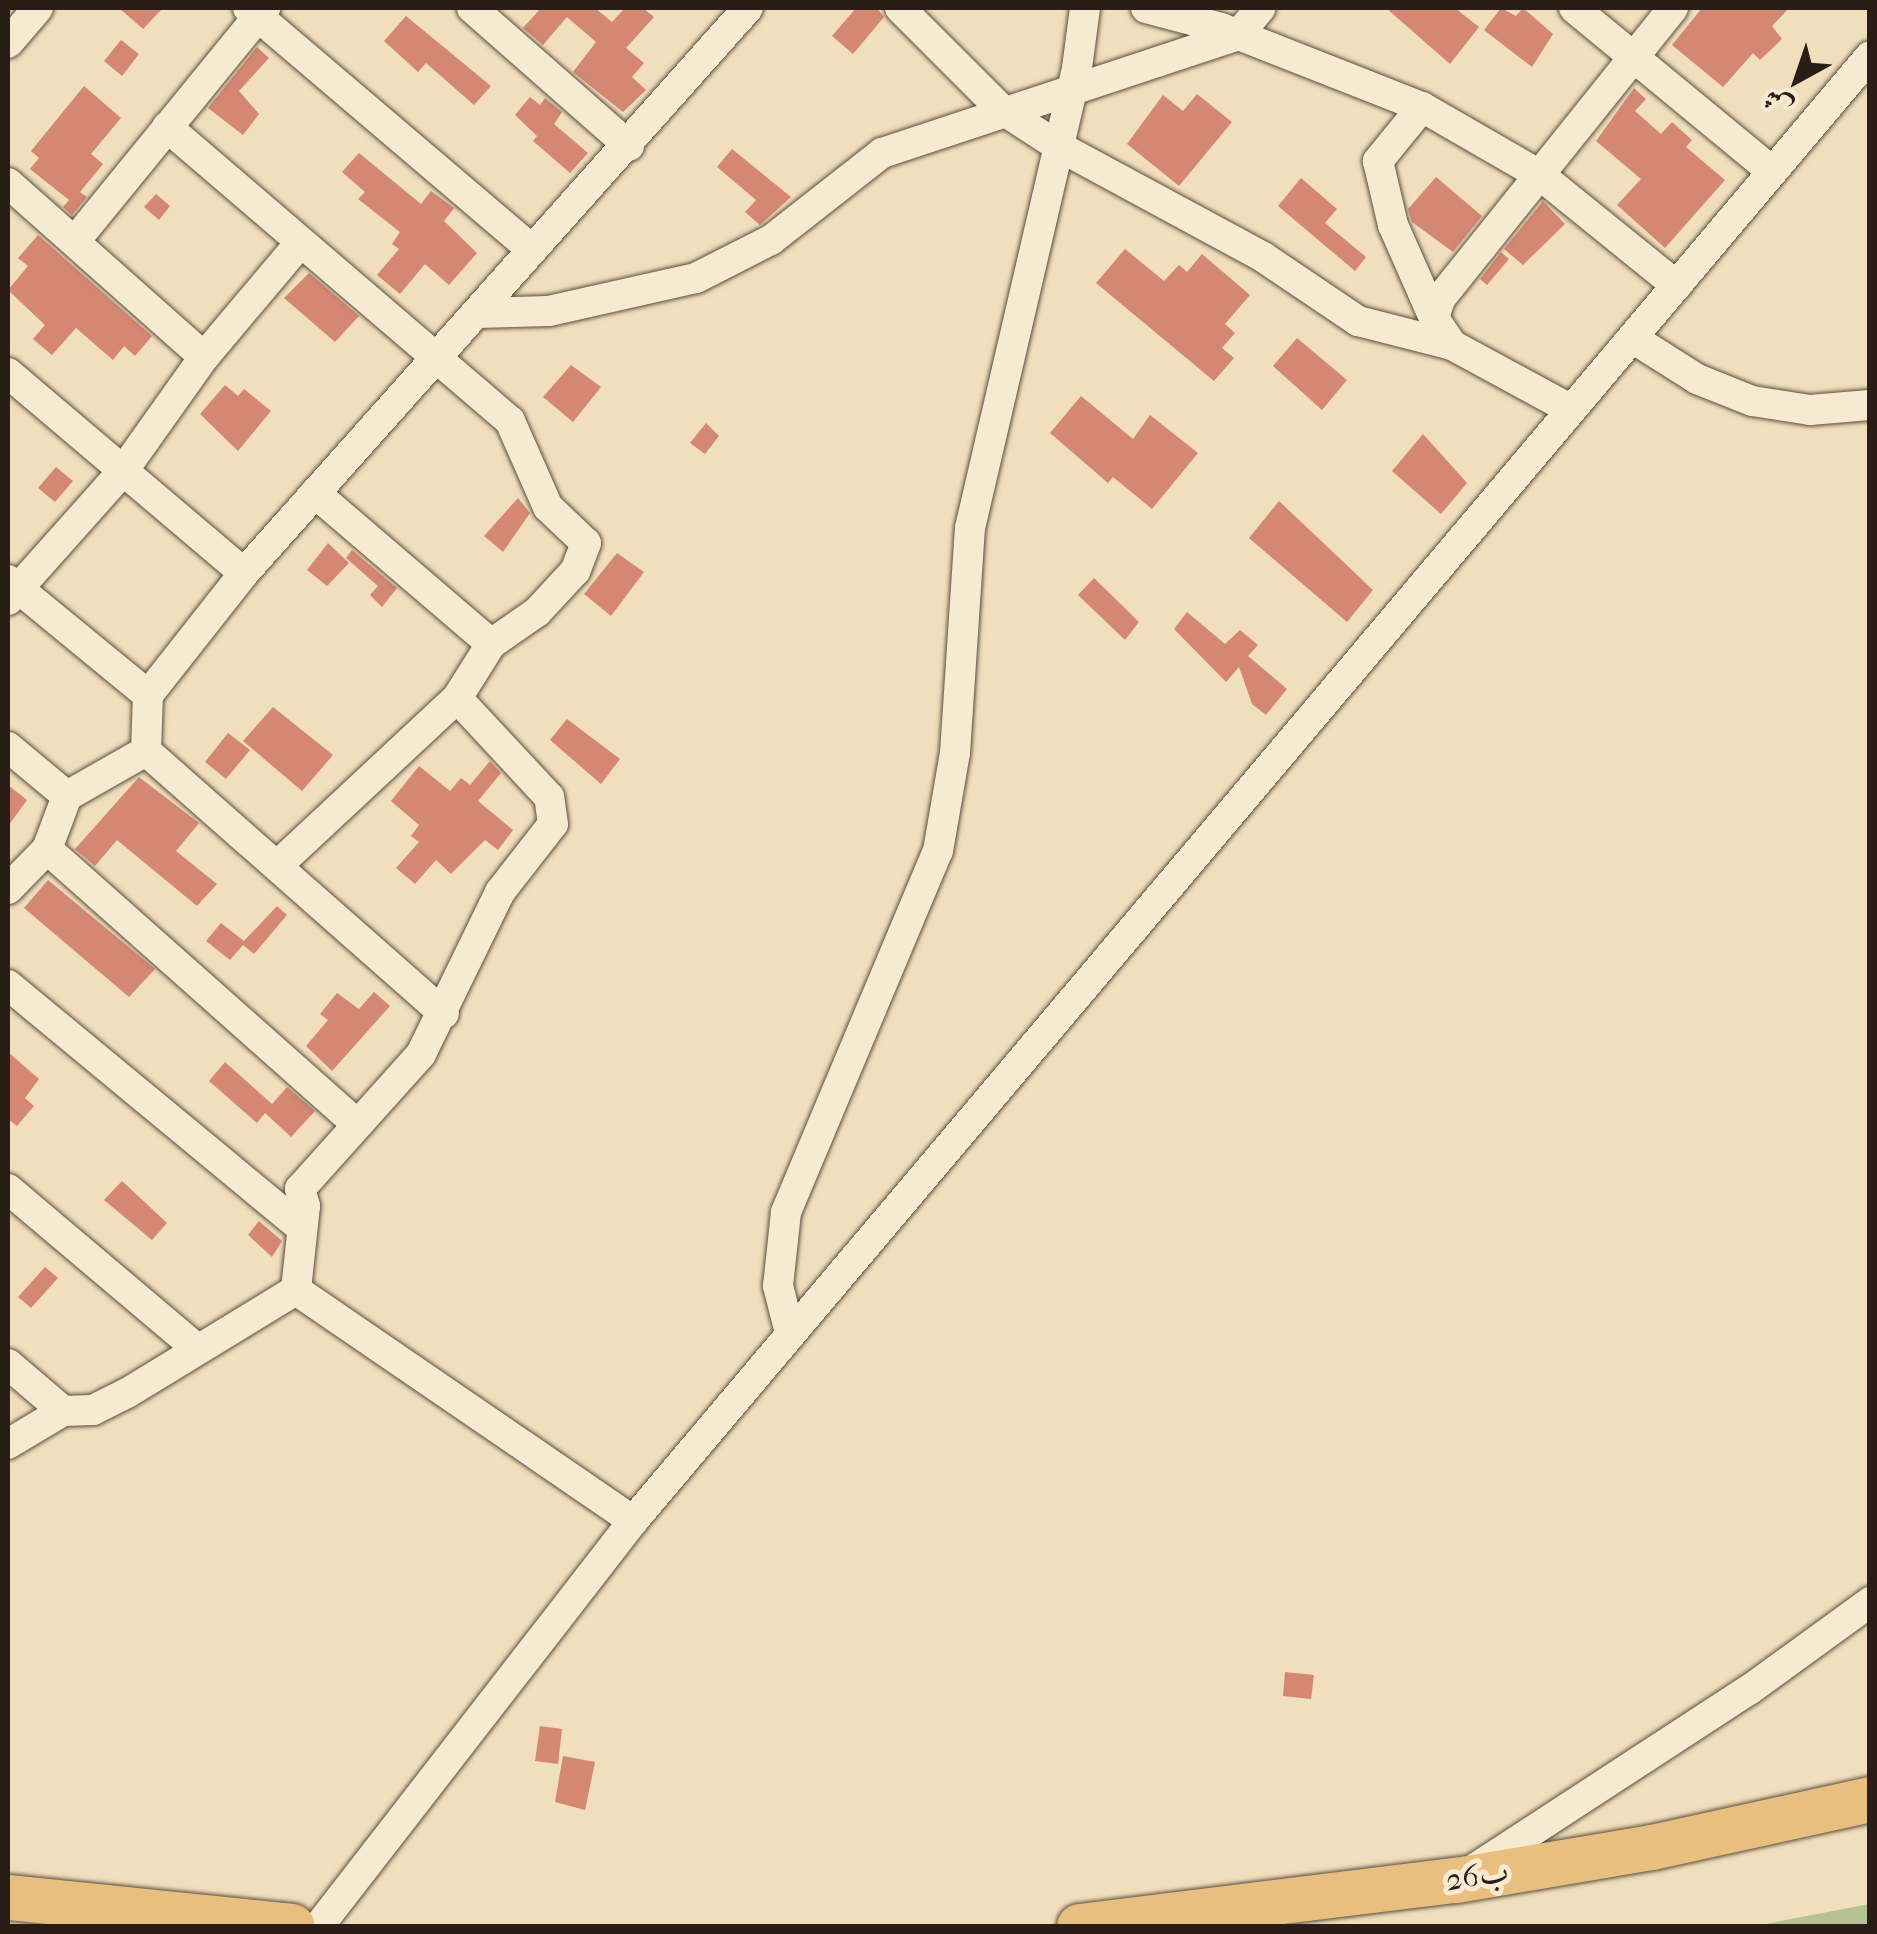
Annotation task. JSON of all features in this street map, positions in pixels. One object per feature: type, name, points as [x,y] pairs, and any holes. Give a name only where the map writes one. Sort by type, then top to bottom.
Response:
[{"type":"highway","name":"26ب","points":[[1079,1926],[1456,1880],[1652,1847],[1870,1800]]},
{"type":"highway","points":[[8,1896],[292,1926]]},
{"type":"street","points":[[8,43],[38,8]]},
{"type":"street","points":[[146,751],[148,695],[244,573],[629,146],[748,8]]},
{"type":"street","points":[[900,8],[1001,110],[1058,146],[1262,257],[1358,321],[1452,345],[1570,408]]},
{"type":"street","points":[[790,1333],[778,1286],[786,1212],[938,851],[956,754],[970,528],[1070,94],[1085,8]]},
{"type":"street","points":[[1146,8],[1238,34],[1422,108],[1540,175],[1677,286]]},
{"type":"street","points":[[477,313],[549,310],[696,278],[771,240],[882,152],[1001,110],[1070,94],[1238,34],[1261,8]]},
{"type":"street","points":[[1574,8],[1632,60],[1772,171]]},
{"type":"street","points":[[1434,318],[1440,299],[1673,8]]},
{"type":"street","points":[[75,242],[257,10],[532,250]]},
{"type":"street","points":[[488,12],[629,146]]},
{"type":"street","points":[[319,1926],[633,1522],[1870,56]]},
{"type":"street","points":[[1422,108],[1378,161],[1392,225],[1434,318],[1452,345]]},
{"type":"street","points":[[167,126],[510,421],[548,507],[586,543],[575,571],[538,612],[491,644],[458,698],[279,864]]},
{"type":"street","points":[[8,182],[204,357]]},
{"type":"street","points":[[148,695],[11,590],[123,471],[204,357],[300,243]]},
{"type":"street","points":[[1634,339],[1697,380],[1752,402],[1810,410],[1870,405]]},
{"type":"street","points":[[8,373],[244,573]]},
{"type":"street","points":[[315,493],[491,644]]},
{"type":"street","points":[[296,1290],[300,1190],[355,1122],[421,1054],[444,1014],[500,892],[553,824],[549,797],[458,698]]},
{"type":"street","points":[[8,747],[66,796]]},
{"type":"street","points":[[8,888],[47,849],[66,796],[146,751]]},
{"type":"street","points":[[146,751],[279,864],[444,1014]]},
{"type":"street","points":[[47,849],[355,1122]]},
{"type":"street","points":[[8,986],[301,1228]]},
{"type":"street","points":[[8,1189],[195,1347]]},
{"type":"street","points":[[296,1290],[633,1522]]},
{"type":"street","points":[[8,1444],[63,1411],[93,1410],[296,1290]]},
{"type":"street","points":[[8,1364],[63,1411]]},
{"type":"street","points":[[1456,1880],[1620,1777],[1870,1602]]},
{"type":"green space","points":[[1869,1904],[1869,1926],[1755,1926]]},
{"type":"building","points":[[119,8],[163,8],[143,29]]},
{"type":"building","points":[[541,8],[595,8],[612,22],[625,8],[643,8],[654,17],[626,48],[644,63],[632,77],[646,90],[623,112],[573,72],[596,42],[567,17],[543,45],[523,28]]},
{"type":"building","points":[[856,8],[877,8],[884,17],[853,54],[832,36]]},
{"type":"building","points":[[1386,8],[1455,8],[1479,27],[1450,64]]},
{"type":"building","points":[[1501,8],[1516,16],[1523,8],[1553,34],[1532,67],[1484,30]]},
{"type":"building","points":[[1702,8],[1789,8],[1772,26],[1782,39],[1760,60],[1753,53],[1723,87],[1672,45]]},
{"type":"building","points":[[406,16],[491,86],[474,105],[426,63],[418,72],[384,41]]},
{"type":"building","points":[[121,40],[139,54],[122,76],[104,61]]},
{"type":"building","points":[[257,47],[269,58],[239,91],[259,114],[243,135],[208,108]]},
{"type":"building","points":[[84,86],[121,118],[91,154],[103,164],[80,192],[87,197],[72,215],[63,207],[69,200],[30,169],[39,158],[31,151]]},
{"type":"building","points":[[1634,88],[1646,99],[1635,111],[1661,134],[1672,122],[1692,140],[1686,147],[1725,180],[1665,248],[1617,205],[1641,179],[1596,141]]},
{"type":"building","points":[[1197,94],[1232,122],[1179,186],[1127,144],[1163,95],[1183,111]]},
{"type":"building","points":[[530,97],[540,105],[545,98],[562,112],[554,124],[588,153],[570,173],[533,141],[537,136],[515,115]]},
{"type":"building","points":[[732,149],[791,197],[760,225],[745,212],[756,200],[717,167]]},
{"type":"building","points":[[359,153],[421,204],[431,191],[454,208],[444,221],[477,253],[449,285],[425,264],[400,294],[377,275],[399,249],[392,244],[400,232],[358,199],[365,192],[342,172]]},
{"type":"building","points":[[1436,177],[1482,216],[1453,252],[1412,222],[1408,209]]},
{"type":"building","points":[[1301,178],[1337,209],[1325,223],[1366,257],[1355,271],[1278,206]]},
{"type":"building","points":[[156,194],[170,206],[159,220],[144,207]]},
{"type":"building","points":[[1543,201],[1565,224],[1523,265],[1504,249]]},
{"type":"building","points":[[38,235],[152,336],[135,356],[124,346],[113,360],[76,328],[52,355],[33,339],[45,325],[8,290],[28,266],[18,258]]},
{"type":"building","points":[[1125,249],[1164,281],[1179,265],[1187,272],[1202,254],[1250,295],[1225,324],[1235,333],[1222,348],[1234,358],[1214,381],[1096,283]]},
{"type":"building","points":[[1501,252],[1509,259],[1487,285],[1480,279]]},
{"type":"building","points":[[309,273],[359,316],[335,342],[284,298]]},
{"type":"building","points":[[1297,338],[1347,380],[1322,410],[1273,366]]},
{"type":"building","points":[[571,365],[601,387],[573,422],[543,397]]},
{"type":"building","points":[[225,385],[238,396],[244,389],[271,411],[238,451],[200,414]]},
{"type":"building","points":[[1081,396],[1133,439],[1150,415],[1198,453],[1152,509],[1113,477],[1108,483],[1050,433]]},
{"type":"building","points":[[706,423],[719,436],[705,454],[690,443]]},
{"type":"building","points":[[1423,434],[1467,483],[1441,514],[1392,471]]},
{"type":"building","points":[[56,467],[73,481],[55,502],[38,488]]},
{"type":"building","points":[[518,498],[530,513],[503,552],[484,536]]},
{"type":"building","points":[[1279,501],[1373,590],[1347,622],[1249,538]]},
{"type":"building","points":[[328,543],[349,563],[327,586],[307,570]]},
{"type":"building","points":[[352,550],[397,588],[382,607],[370,595],[378,586],[346,558]]},
{"type":"building","points":[[617,553],[644,572],[611,616],[584,594]]},
{"type":"building","points":[[1094,578],[1139,622],[1125,640],[1078,595]]},
{"type":"building","points":[[1187,612],[1225,644],[1240,630],[1258,645],[1248,656],[1287,689],[1266,715],[1252,704],[1239,667],[1226,682],[1174,629]]},
{"type":"building","points":[[273,707],[333,755],[302,791],[243,741]]},
{"type":"building","points":[[567,719],[620,759],[601,784],[550,740]]},
{"type":"building","points":[[228,733],[250,750],[226,779],[205,762]]},
{"type":"building","points":[[490,761],[501,773],[478,801],[513,830],[498,850],[485,840],[451,874],[436,860],[415,884],[396,868],[419,842],[411,836],[419,825],[391,801],[419,766],[450,791],[461,778],[470,785]]},
{"type":"building","points":[[139,777],[199,823],[176,851],[217,884],[197,906],[117,840],[95,866],[75,849]]},
{"type":"building","points":[[8,785],[27,800],[8,826]]},
{"type":"building","points":[[48,880],[155,969],[129,997],[24,908]]},
{"type":"building","points":[[277,906],[287,915],[254,954],[243,945],[230,960],[206,941],[221,923],[244,941]]},
{"type":"building","points":[[374,992],[390,1006],[332,1071],[306,1046],[328,1020],[320,1014],[337,993],[359,1009]]},
{"type":"building","points":[[8,1052],[39,1079],[25,1098],[34,1106],[17,1126],[8,1119]]},
{"type":"building","points":[[225,1062],[272,1104],[287,1087],[315,1111],[291,1137],[265,1113],[257,1123],[209,1081]]},
{"type":"building","points":[[122,1181],[167,1223],[152,1240],[104,1200]]},
{"type":"building","points":[[259,1221],[282,1241],[272,1257],[248,1235]]},
{"type":"building","points":[[45,1267],[58,1278],[31,1308],[18,1297]]},
{"type":"building","points":[[1285,1672],[1314,1675],[1311,1699],[1283,1696]]},
{"type":"building","points":[[540,1726],[562,1729],[558,1764],[535,1761]]},
{"type":"building","points":[[563,1756],[595,1762],[585,1810],[555,1802]]}]
